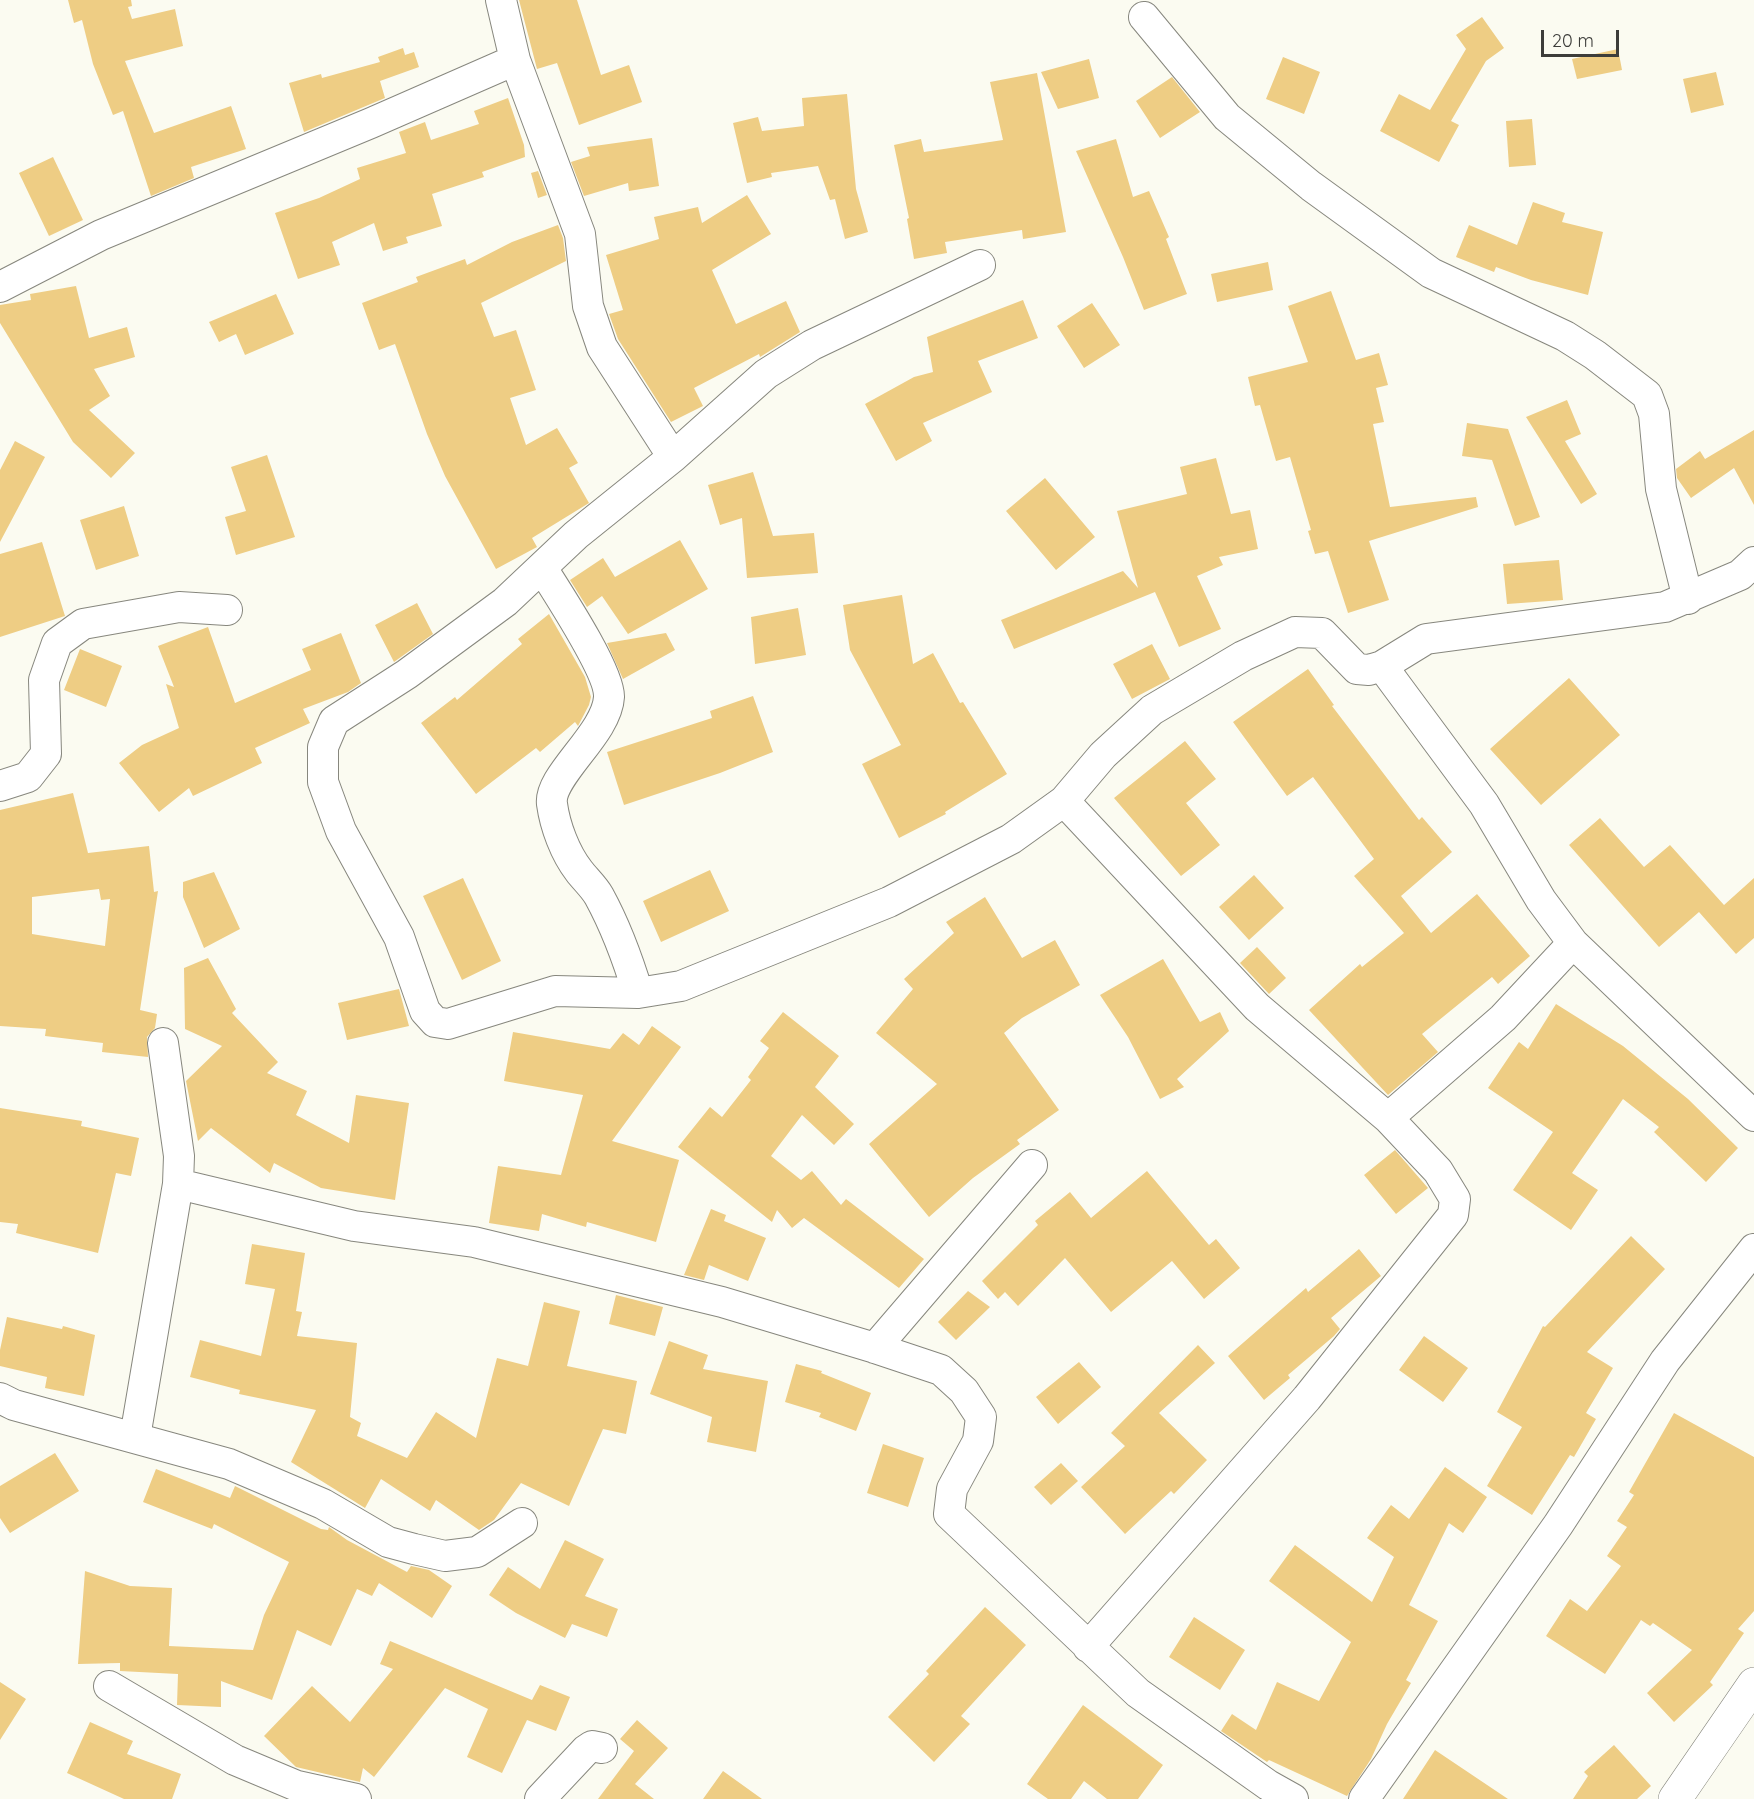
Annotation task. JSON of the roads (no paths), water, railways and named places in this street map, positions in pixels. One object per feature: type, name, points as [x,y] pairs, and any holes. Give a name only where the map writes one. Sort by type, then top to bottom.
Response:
[{"type":"street","points":[[501,0],[515,60],[580,234],[588,306],[602,347],[673,457]]},
{"type":"street","points":[[1144,17],[1227,117],[1311,186],[1431,273],[1565,336],[1611,366],[1647,395],[1654,414],[1661,489],[1688,599]]},
{"type":"street","points":[[0,287],[101,235],[371,123],[515,60]]},
{"type":"street","points":[[980,265],[812,345],[766,374],[673,457],[576,535],[505,602],[407,674],[334,721],[323,747],[323,782],[341,831],[399,937],[425,1011],[435,1022],[448,1024],[555,991],[638,993],[681,986],[889,902],[1011,839],[1064,801],[1103,755],[1152,710],[1243,656],[1295,632],[1322,633],[1357,669],[1369,670],[1382,666],[1426,639],[1665,608],[1740,575],[1754,562]]},
{"type":"street","points":[[542,568],[594,655],[609,695],[606,712],[595,733],[558,782],[551,801],[559,833],[577,869],[597,894],[625,952],[638,993]]},
{"type":"street","points":[[0,786],[28,777],[46,754],[44,680],[57,643],[83,624],[179,607],[226,610]]},
{"type":"street","points":[[1382,666],[1484,804],[1541,900],[1573,942],[1754,1116]]},
{"type":"street","points":[[1064,801],[1257,1007],[1388,1118],[1438,1171],[1455,1199],[1453,1215],[1307,1398],[1088,1647]]},
{"type":"street","points":[[1388,1118],[1503,1018],[1573,942]]},
{"type":"street","points":[[135,1437],[178,1184],[179,1156],[163,1043]]},
{"type":"street","points":[[875,1348],[1032,1165]]},
{"type":"street","points":[[178,1184],[354,1226],[474,1242],[722,1302],[940,1370],[964,1391],[981,1418],[978,1441],[952,1490],[949,1514],[1138,1693],[1268,1785],[1293,1799]]},
{"type":"street","points":[[1364,1799],[1558,1525],[1665,1362],[1754,1249]]},
{"type":"street","points":[[0,1398],[14,1405],[229,1464],[323,1504],[388,1542],[414,1549],[445,1556],[477,1552],[522,1523]]},
{"type":"street","points":[[1675,1799],[1754,1684]]},
{"type":"street","points":[[109,1686],[235,1760],[297,1786],[356,1799]]},
{"type":"street","points":[[540,1799],[586,1750],[592,1746],[602,1748]]}]
